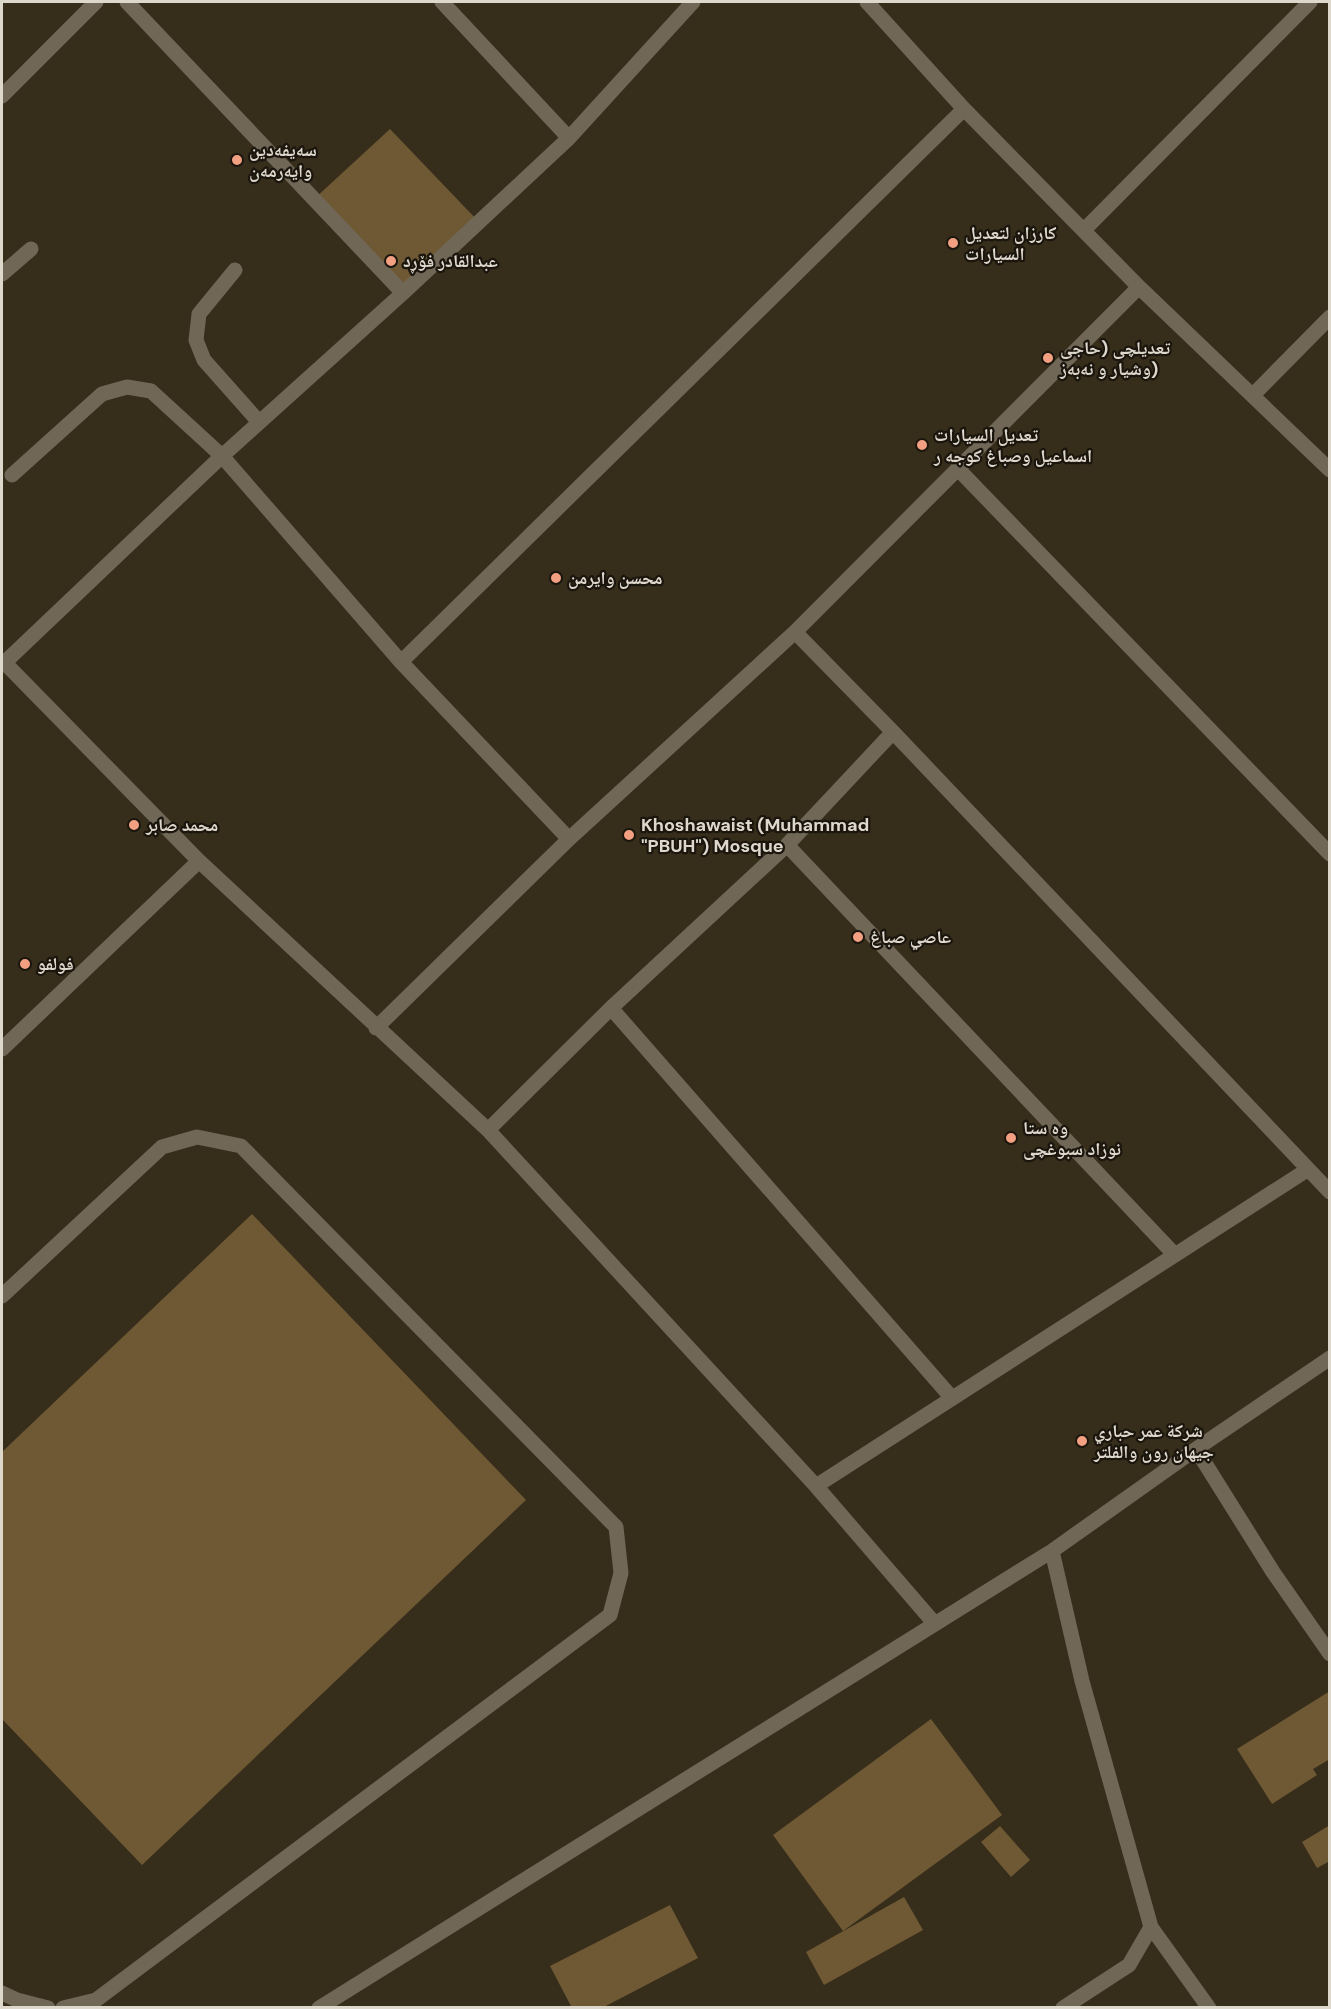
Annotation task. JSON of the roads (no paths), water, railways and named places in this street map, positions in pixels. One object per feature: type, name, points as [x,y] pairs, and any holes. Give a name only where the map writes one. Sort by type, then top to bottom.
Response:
[{"type":"street","points":[[2,96],[96,2]]},
{"type":"street","points":[[127,2],[403,293]]},
{"type":"street","points":[[442,2],[569,138]]},
{"type":"street","points":[[693,2],[569,138],[403,293],[222,456],[3,664],[199,861],[488,1130],[816,1486],[935,1624]]},
{"type":"street","points":[[867,2],[964,110],[1139,287],[1329,470]]},
{"type":"street","points":[[1084,230],[1310,2]]},
{"type":"street","points":[[401,662],[964,110]]},
{"type":"street","points":[[2,274],[31,249]]},
{"type":"street","points":[[235,270],[199,314],[196,340],[204,360],[259,422]]},
{"type":"street","points":[[376,1028],[569,839],[795,632],[1139,287]]},
{"type":"street","points":[[1252,395],[1329,317]]},
{"type":"street","points":[[12,475],[102,394],[127,387],[152,392],[222,456],[401,662],[569,839]]},
{"type":"street","points":[[958,469],[1329,854]]},
{"type":"street","points":[[795,632],[893,732],[1329,1192]]},
{"type":"street","points":[[488,1130],[611,1008],[787,845],[893,732]]},
{"type":"street","points":[[787,845],[1175,1255]]},
{"type":"street","points":[[2,1049],[199,861]]},
{"type":"street","points":[[611,1008],[952,1398]]},
{"type":"street","points":[[2,1296],[162,1147],[196,1137],[241,1146],[616,1527],[621,1573],[610,1615],[96,2000],[63,2007]]},
{"type":"street","points":[[816,1486],[1307,1170]]},
{"type":"street","points":[[319,2007],[1052,1551],[1329,1358]]},
{"type":"street","points":[[1196,1449],[1329,1654]]},
{"type":"street","points":[[1052,1551],[1082,1681],[1151,1927],[1209,2007]]},
{"type":"street","points":[[1063,2007],[1129,1965],[1151,1927]]},
{"type":"street","points":[[2,1993],[17,2000],[48,2007]]},
{"type":"place","name":"سەیفەدین وایەرمەن","points":[[237,160]]},
{"type":"place","name":"كارزان لتعديل السيارات","points":[[953,243]]},
{"type":"place","name":"عبدالقادر فۆڕد","points":[[391,261]]},
{"type":"place","name":"تعديلچى (حاجى وشيار و نەبەز)","points":[[1048,358]]},
{"type":"place","name":"تعديل السيارات اسماعيل وصباغ كوجه ر","points":[[922,445]]},
{"type":"place","name":"محسن وایرمن","points":[[556,578]]},
{"type":"place","name":"محمد صابر","points":[[134,825]]},
{"type":"place","name":"Khoshawaist (Muhammad \"PBUH\") Mosque","points":[[629,835]]},
{"type":"place","name":"عاصي صباغ","points":[[858,937]]},
{"type":"place","name":"فولفو","points":[[25,964]]},
{"type":"place","name":"وه ستا نوزاد سبوغچى","points":[[1011,1138]]},
{"type":"place","name":"شركة عمر حباري جيھان رون والفلتر","points":[[1082,1441]]}]
